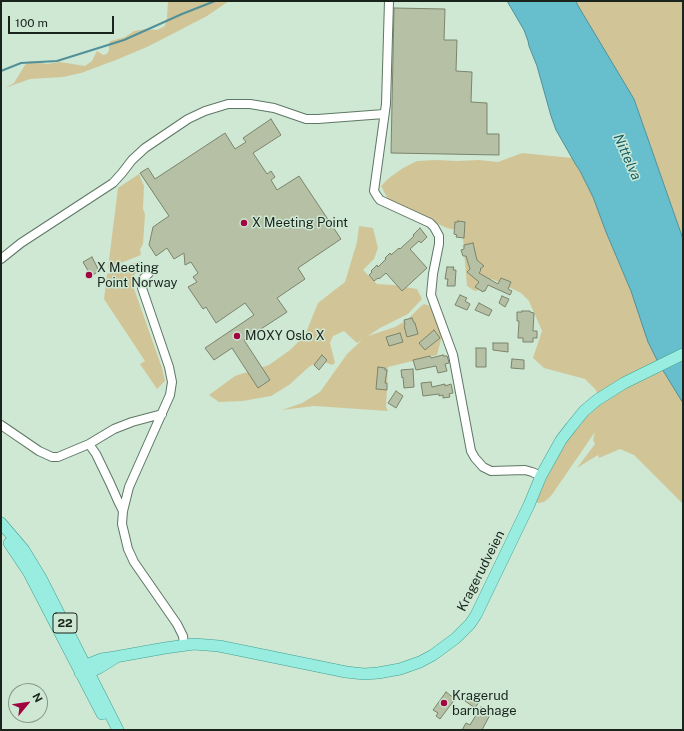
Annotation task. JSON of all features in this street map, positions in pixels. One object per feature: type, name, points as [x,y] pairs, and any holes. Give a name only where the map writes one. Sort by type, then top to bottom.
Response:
[{"type":"main road","name":"Kragerudveien","points":[[85,670],[100,659],[184,645],[203,644],[346,672],[364,674],[400,669],[420,662],[433,655],[456,638],[470,624],[476,615],[560,440],[584,411],[597,400],[624,383],[683,354]]},
{"type":"main road","name":"22","points":[[1,523],[16,540],[35,568],[54,602],[111,730]]},
{"type":"main road","name":"22","points":[[1,533],[29,573],[118,730]]},
{"type":"street","points":[[389,1],[386,104],[374,191],[380,200],[430,223],[439,236],[431,295],[453,355],[472,451],[478,462],[483,467],[491,471],[524,470],[542,476]]},
{"type":"street","points":[[1,259],[21,243],[113,183],[132,160],[146,148],[188,119],[205,111],[228,104],[250,104],[274,108],[306,119],[384,114]]},
{"type":"street","points":[[149,273],[143,279],[142,288],[169,367],[172,382],[170,395],[129,488],[123,511],[122,524],[128,549],[134,562],[177,624],[183,636],[184,645]]},
{"type":"street","points":[[1,425],[39,451],[52,457],[58,457],[89,444],[114,429],[132,422],[162,414]]},
{"type":"street","points":[[89,444],[96,454],[123,511]]},
{"type":"shaded area","points":[[168,1],[229,1],[207,16],[149,46],[116,60],[81,73],[63,77],[30,79],[5,88],[14,83],[25,65],[31,61],[47,64],[60,62],[85,66],[92,61],[97,51],[103,55],[107,54],[109,50],[109,43],[111,41],[125,37],[134,31],[146,29],[157,30],[165,26]]},
{"type":"shaded area","points":[[576,1],[683,1],[683,239],[634,99]]},
{"type":"shaded area","points":[[522,153],[572,158],[593,197],[663,369],[683,400],[683,504],[634,455],[620,449],[599,458],[598,455],[577,468],[595,444],[593,440],[595,432],[551,496],[544,502],[538,503],[535,501],[562,448],[587,416],[595,410],[598,399],[596,390],[585,379],[544,368],[533,358],[542,331],[529,301],[521,293],[492,279],[486,280],[479,290],[475,291],[467,286],[463,239],[456,230],[447,228],[389,201],[381,186],[403,168],[417,161],[479,160],[498,162]]},
{"type":"shaded area","points":[[139,174],[144,186],[143,209],[145,214],[143,244],[140,249],[141,255],[108,268],[118,188]]},
{"type":"shaded area","points":[[359,226],[373,228],[378,248],[374,259],[363,270],[377,284],[417,289],[422,299],[408,314],[380,328],[368,336],[395,327],[407,320],[424,304],[430,306],[442,336],[437,355],[388,367],[386,407],[388,411],[314,406],[282,410],[302,403],[320,392],[347,354],[362,340],[357,343],[344,331],[333,336],[330,343],[335,363],[332,365],[322,361],[310,366],[289,385],[271,396],[243,401],[219,402],[209,395],[235,376],[269,365],[290,350],[305,335],[318,303],[345,282],[357,242]]},
{"type":"shaded area","points":[[140,261],[144,266],[136,272],[132,283],[162,368],[165,381],[157,389],[140,364],[145,361],[104,299],[107,274]]},
{"type":"water","name":"Nittelva","points":[[507,1],[576,1],[634,99],[683,239],[683,403],[659,364],[648,342],[631,291],[593,197],[556,130],[537,66],[524,30]]},
{"type":"building","points":[[394,8],[445,9],[444,40],[457,40],[456,71],[472,72],[471,102],[487,103],[487,134],[499,134],[499,155],[391,153]]},
{"type":"building","name":"X Meeting Point","points":[[271,119],[281,135],[253,153],[267,174],[271,171],[275,177],[271,180],[277,190],[299,176],[341,239],[298,268],[305,279],[277,298],[287,312],[244,340],[270,380],[258,388],[232,348],[214,360],[205,348],[254,315],[245,303],[216,323],[206,307],[203,309],[188,287],[197,282],[193,277],[198,273],[191,262],[185,265],[184,253],[174,259],[167,248],[156,256],[149,245],[153,227],[169,216],[140,173],[148,168],[155,179],[225,133],[235,149],[246,142],[243,138]]},
{"type":"building","points":[[455,222],[465,222],[464,238],[456,237],[457,235],[454,234]]},
{"type":"building","points":[[420,228],[427,237],[421,243],[419,241],[410,249],[427,268],[402,291],[386,273],[374,281],[369,275],[372,272],[371,271],[377,265],[378,267],[390,253],[391,255],[399,248],[400,249]]},
{"type":"building","points":[[473,243],[477,260],[484,266],[480,269],[481,270],[479,273],[498,284],[501,278],[511,282],[508,289],[512,291],[510,295],[488,285],[483,292],[475,287],[479,282],[467,272],[470,269],[466,256],[463,256],[461,250],[464,249],[464,245]]},
{"type":"building","points":[[92,257],[99,271],[91,276],[83,262]]},
{"type":"building","points":[[447,267],[454,267],[453,270],[456,270],[455,286],[447,286],[448,279],[445,279]]},
{"type":"building","points":[[460,295],[467,298],[465,301],[470,304],[467,310],[455,305]]},
{"type":"building","points":[[502,296],[509,299],[505,307],[499,303]]},
{"type":"building","points":[[479,303],[492,310],[489,316],[475,310]]},
{"type":"building","points":[[530,311],[534,313],[533,331],[537,331],[537,338],[533,338],[533,342],[523,342],[523,338],[518,338],[519,321],[517,321],[517,312]]},
{"type":"building","points":[[412,318],[418,334],[407,337],[404,320]]},
{"type":"building","points":[[434,330],[440,338],[425,350],[419,343]]},
{"type":"building","points":[[400,333],[403,342],[389,346],[386,337]]},
{"type":"building","points":[[493,343],[508,343],[508,352],[493,350]]},
{"type":"building","points":[[476,348],[486,348],[486,367],[476,367]]},
{"type":"building","points":[[322,355],[327,360],[319,370],[314,365]]},
{"type":"building","points":[[443,355],[447,356],[449,362],[445,364],[447,371],[438,373],[436,366],[416,370],[413,360]]},
{"type":"building","points":[[512,359],[524,360],[524,369],[511,368]]},
{"type":"building","points":[[378,367],[385,368],[385,370],[387,370],[385,383],[387,383],[387,390],[376,389]]},
{"type":"building","points":[[413,369],[414,387],[404,388],[401,370]]},
{"type":"building","points":[[431,382],[432,387],[451,384],[453,393],[449,394],[450,397],[443,398],[443,395],[439,396],[439,394],[423,396],[421,383]]},
{"type":"building","points":[[396,391],[403,396],[396,408],[388,403]]},
{"type":"building","points":[[446,692],[455,699],[440,719],[436,716],[438,713],[433,710]]},
{"type":"building","points":[[469,695],[479,702],[475,708],[465,701]]},
{"type":"building","points":[[481,707],[491,713],[482,730],[462,730],[466,723],[470,725]]},
{"type":"waterway","points":[[1,71],[21,63],[57,61],[124,40],[215,1]]},
{"type":"place","name":"X Meeting Point","points":[[244,223]]},
{"type":"place","name":"X Meeting Point Norway","points":[[89,275]]},
{"type":"place","name":"MOXY Oslo X","points":[[237,336]]},
{"type":"place","name":"Kragerud barnehage","points":[[444,703]]}]
